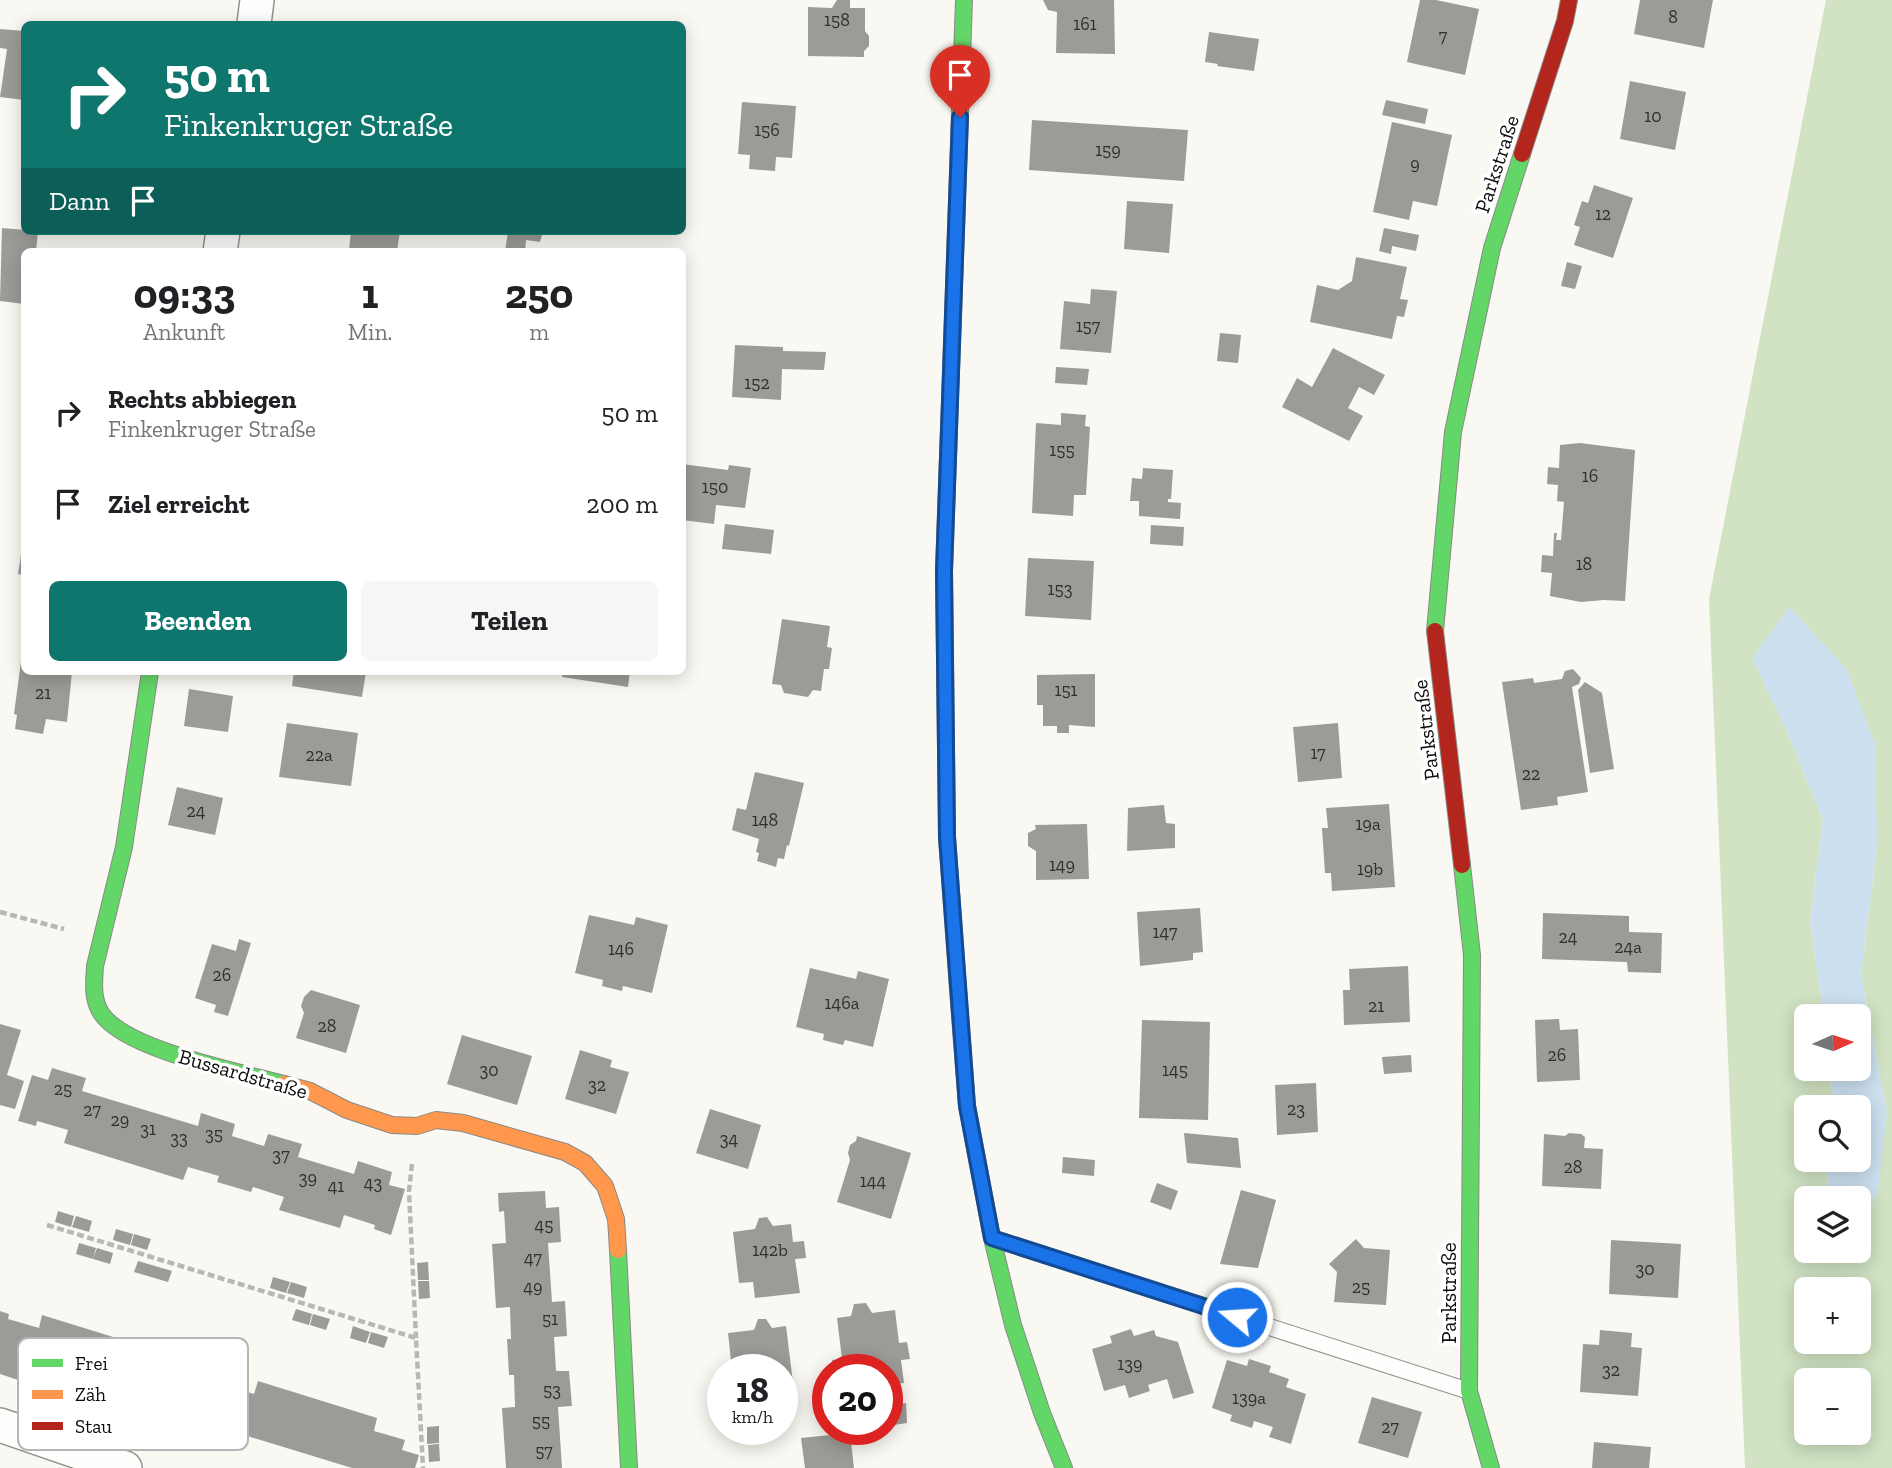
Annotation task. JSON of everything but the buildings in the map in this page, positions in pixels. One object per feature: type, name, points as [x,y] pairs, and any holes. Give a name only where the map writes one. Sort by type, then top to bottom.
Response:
[{"type":"street","points":[[254,21],[257,0]]},
{"type":"street","points":[[964,0],[944,571],[947,837],[967,1106],[992,1238],[1013,1325],[1042,1413],[1064,1468]]},
{"type":"street","name":"Parkstraße","points":[[1490,1468],[1469,1391],[1472,955],[1435,627],[1453,432],[1489,261],[1565,21],[1569,0]]},
{"type":"street","name":"Bussardstraße","points":[[150,675],[138,775],[119,874],[94,975],[95,999],[106,1020],[123,1035],[146,1046],[310,1091],[347,1110],[392,1125],[417,1126],[436,1120],[463,1123],[565,1152],[585,1163],[605,1186],[616,1219],[629,1468]]},
{"type":"street","points":[[0,1425],[18,1431]]},
{"type":"street","points":[[73,1450],[125,1468]]},
{"type":"lane","points":[[992,1238],[1469,1391]]},
{"type":"path","points":[[0,912],[41,921],[101,941]]},
{"type":"path","points":[[417,1126],[408,1191],[423,1468]]},
{"type":"path","points":[[47,1225],[416,1338]]},
{"type":"green space","points":[[1826,0],[1892,0],[1892,1468],[1745,1468],[1709,599]],"holes":[[[1752,658],[1877,846],[1861,974],[1867,1004],[1871,1004],[1871,1027],[1887,1113],[1870,1186],[1871,1263],[1794,1263],[1794,1186],[1826,1186],[1828,1172],[1794,1172],[1794,1095],[1833,1095],[1831,1082],[1794,1082],[1794,1004],[1822,1004],[1810,921],[1823,820],[1786,729]]]},
{"type":"water","points":[[1790,607],[1847,670],[1875,744],[1877,846],[1861,974],[1867,1004],[1822,1004],[1810,921],[1823,820],[1786,729],[1752,658]]},
{"type":"water","points":[[1871,1027],[1887,1113],[1878,1192],[1871,1205],[1871,1186],[1826,1186],[1828,1172],[1871,1172],[1871,1095],[1833,1095],[1831,1082],[1871,1082]]},
{"type":"traffic: fast","points":[[949,429],[964,0]]},
{"type":"traffic: fast","points":[[1435,631],[1453,432],[1492,248],[1522,154]]},
{"type":"traffic: fast","points":[[150,675],[124,847],[95,966],[96,1002],[101,1013],[114,1026],[158,1049],[284,1084]]},
{"type":"traffic: fast","points":[[1462,865],[1472,955],[1469,1391],[1491,1468]]},
{"type":"traffic: fast","points":[[959,1003],[967,1106],[992,1238],[1013,1325],[1042,1413],[1064,1468]]},
{"type":"traffic: fast","points":[[618,1250],[629,1468]]},
{"type":"traffic: slow","points":[[949,429],[944,571],[947,837],[959,1003]]},
{"type":"traffic: slow","points":[[284,1084],[310,1091],[347,1110],[392,1125],[417,1126],[436,1120],[463,1123],[565,1152],[585,1163],[605,1186],[616,1219],[618,1250]]},
{"type":"traffic: jam","points":[[1522,154],[1565,21],[1569,0]]},
{"type":"traffic: jam","points":[[1435,631],[1462,865]]},
{"type":"route","points":[[960,117],[944,571],[947,837],[967,1106],[992,1238],[1237,1317]]}]
